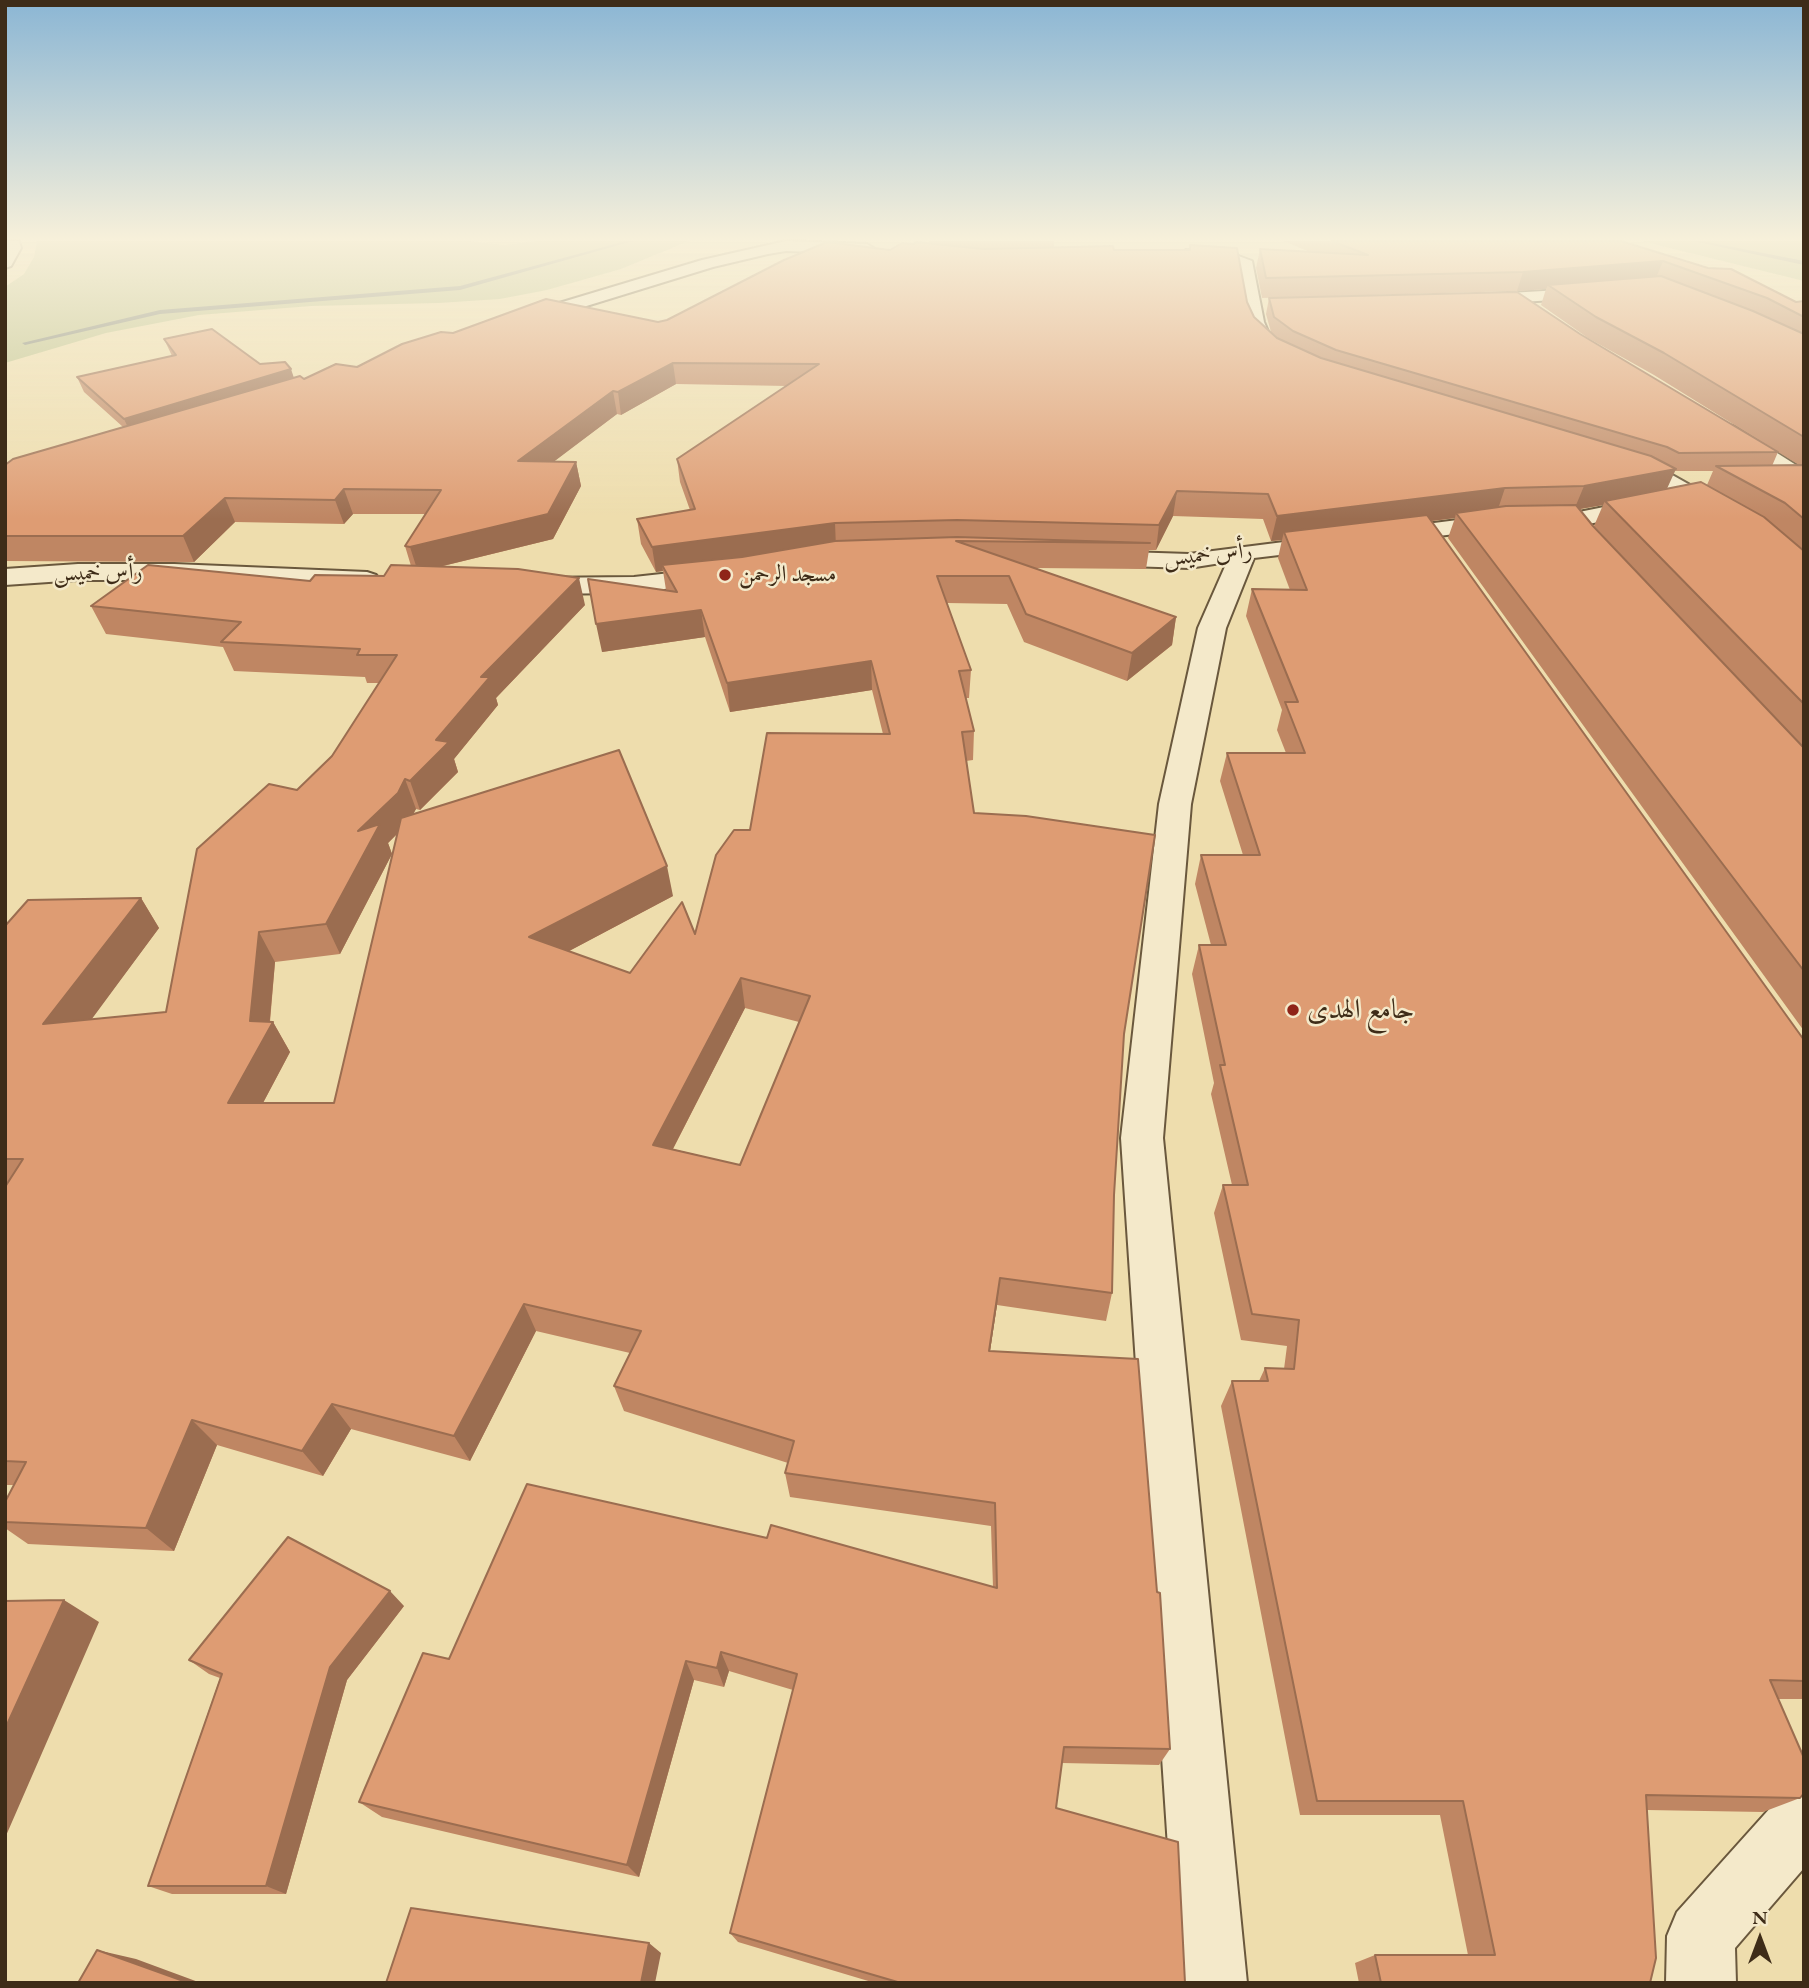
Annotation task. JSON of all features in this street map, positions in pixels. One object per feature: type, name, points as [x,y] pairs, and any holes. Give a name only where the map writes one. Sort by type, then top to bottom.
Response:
[{"type":"street","points":[[1260,334],[1281,353],[1303,363]]},
{"type":"street","points":[[1710,420],[1804,480]]},
{"type":"street","points":[[1598,455],[1650,472],[1668,481],[1702,488],[1804,574]]},
{"type":"street","points":[[1763,481],[1804,480]]},
{"type":"street","name":"رأس خميس","points":[[1079,558],[1189,561],[1244,551],[1436,543],[1497,522],[1574,520],[1702,488]]},
{"type":"street","points":[[1574,520],[1593,545]]},
{"type":"street","points":[[1212,1983],[1142,1138],[1175,804],[1212,628],[1244,551]]},
{"type":"street","name":"رأس خميس","points":[[5,577],[78,572],[174,572],[395,581]]},
{"type":"street","points":[[500,586],[634,585],[744,573]]},
{"type":"street","points":[[1701,1983],[1701,1936],[1804,1819]]},
{"type":"green space","points":[[5,334],[103,334],[5,363]]},
{"type":"building","points":[[189,334],[219,334],[260,364],[285,362],[291,369],[124,419],[77,377],[176,355],[164,339]]},
{"type":"building","points":[[435,334],[1272,334],[1321,358],[1651,456],[1676,469],[1584,486],[1505,488],[1277,516],[1268,494],[1177,491],[1159,525],[957,520],[835,523],[652,547],[637,519],[695,509],[677,459],[819,364],[673,363],[618,392],[613,391],[518,461],[576,462],[548,514],[410,547],[405,546],[441,490],[344,489],[335,500],[225,498],[183,536],[5,536],[5,465],[13,459],[300,376],[304,379],[336,364],[357,367],[402,344]]},
{"type":"building","points":[[1299,334],[1580,334],[1778,452],[1679,453],[1667,447],[1336,350]]},
{"type":"building","points":[[1628,334],[1804,334],[1804,437]]},
{"type":"building","points":[[1804,465],[1804,519],[1785,503],[1716,466]]},
{"type":"building","points":[[1701,482],[1764,517],[1804,551],[1804,704],[1605,501]]},
{"type":"building","points":[[1576,505],[1804,748],[1804,971],[1456,513],[1506,506]]},
{"type":"building","points":[[1427,515],[1804,1040],[1804,1681],[1770,1680],[1804,1758],[1804,1793],[1800,1798],[1646,1795],[1656,1958],[1650,1983],[1381,1983],[1375,1955],[1495,1955],[1463,1801],[1317,1801],[1232,1381],[1268,1381],[1265,1368],[1294,1369],[1299,1320],[1252,1314],[1223,1185],[1248,1185],[1220,1065],[1225,1065],[1199,945],[1226,945],[1201,855],[1260,855],[1227,753],[1305,753],[1285,702],[1298,702],[1252,589],[1307,590],[1284,532]]},
{"type":"building","points":[[957,537],[1150,543],[956,541],[1176,617],[1132,653],[1026,614],[1009,576],[937,576],[971,670],[959,671],[974,731],[962,732],[974,813],[1026,816],[1155,835],[1124,1034],[1114,1195],[1112,1293],[1000,1278],[989,1351],[1138,1359],[1157,1592],[1160,1593],[1170,1749],[1064,1747],[1056,1808],[1178,1842],[1185,1983],[901,1983],[730,1933],[797,1674],[721,1652],[717,1668],[686,1661],[627,1865],[359,1802],[423,1653],[449,1659],[527,1484],[767,1538],[771,1525],[997,1588],[995,1503],[785,1473],[794,1441],[614,1386],[641,1331],[524,1304],[454,1436],[332,1404],[302,1451],[192,1420],[146,1528],[5,1522],[5,1502],[26,1462],[5,1461],[5,1187],[23,1159],[5,1159],[5,926],[28,900],[141,898],[43,1024],[166,1012],[197,849],[269,784],[297,790],[332,756],[397,655],[357,655],[360,649],[221,642],[241,622],[91,606],[148,565],[310,581],[315,575],[384,576],[391,565],[518,569],[579,578],[481,677],[490,677],[436,740],[449,742],[410,781],[405,779],[398,793],[358,831],[380,824],[326,924],[259,932],[250,1021],[273,1022],[228,1103],[334,1103],[401,818],[619,750],[667,866],[529,937],[630,973],[682,902],[695,934],[716,855],[734,830],[750,830],[767,733],[890,734],[871,661],[727,683],[701,610],[596,624],[588,579],[677,592],[662,565],[742,557],[835,541]],"holes":[[[741,978],[810,996],[740,1165],[653,1145]]]},
{"type":"building","points":[[288,1537],[390,1591],[330,1667],[266,1886],[148,1886],[222,1674],[189,1660]]},
{"type":"building","points":[[64,1600],[5,1729],[5,1601]]},
{"type":"building","points":[[411,1908],[649,1943],[641,1983],[386,1983]]},
{"type":"building","points":[[97,1950],[189,1983],[78,1983]]},
{"type":"waterway","points":[[25,343],[65,334]]},
{"type":"place","name":"مسجد الرحمن","points":[[725,575]]},
{"type":"place","name":"جامع الهدى","points":[[1293,1010]]}]
